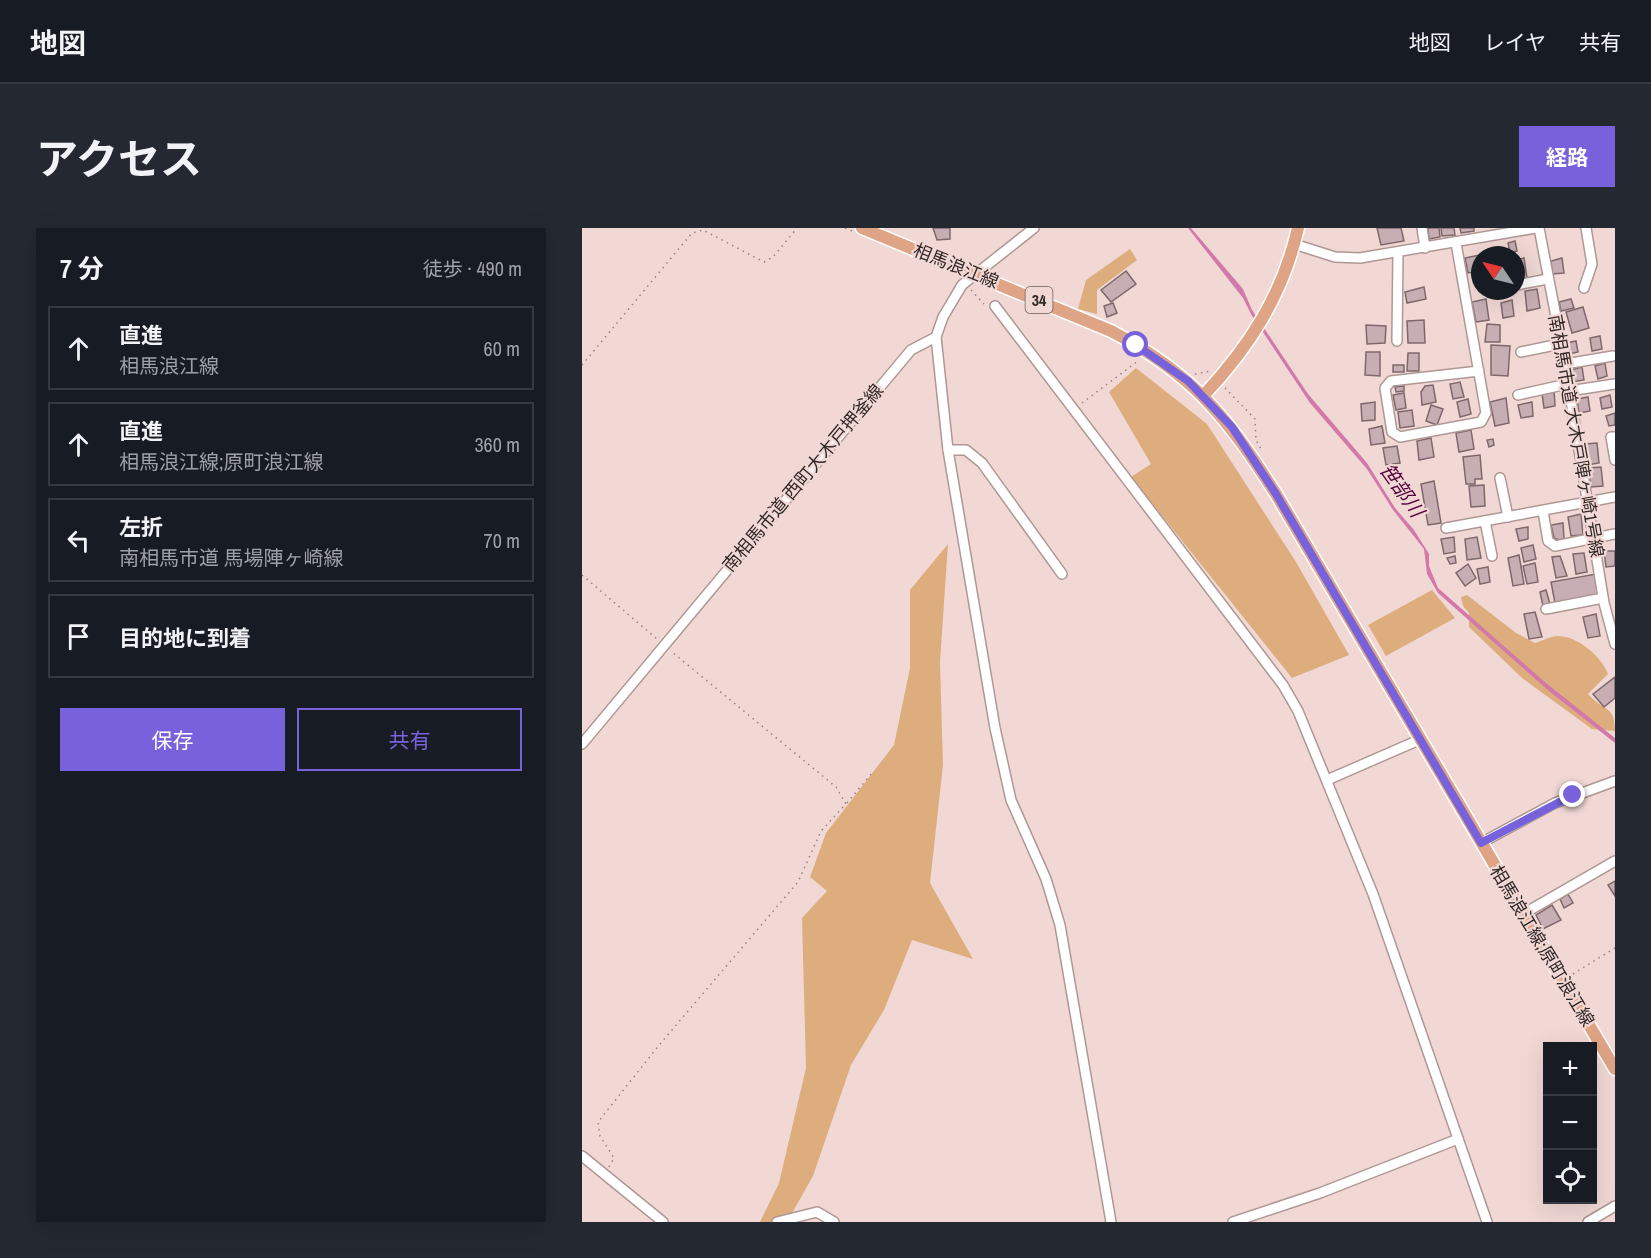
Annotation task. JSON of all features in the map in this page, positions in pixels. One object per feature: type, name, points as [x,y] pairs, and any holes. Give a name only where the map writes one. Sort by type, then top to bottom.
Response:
[{"type":"main road","name":"相馬浪江線","points":[[862,228],[1073,314],[1123,337],[1174,371],[1204,395]]},
{"type":"main road","points":[[1204,395],[1253,336],[1274,299],[1298,228]]},
{"type":"main road","name":"相馬浪江線;原町浪江線","points":[[1204,395],[1232,427],[1276,494],[1615,1069]]},
{"type":"street","points":[[1034,228],[977,276],[962,285],[943,317],[936,337],[948,450],[995,728],[1011,800],[1046,879],[1060,924],[1111,1222]]},
{"type":"street","points":[[1422,228],[1425,248]]},
{"type":"street","points":[[1294,244],[1343,258],[1398,253],[1537,228]]},
{"type":"street","name":"南相馬市道 大木戸陣ヶ崎1号線","points":[[1537,228],[1565,364],[1603,598],[1615,644]]},
{"type":"street","points":[[1584,288],[1593,264],[1586,228]]},
{"type":"street","points":[[1456,243],[1479,371],[1486,413],[1480,422],[1400,437],[1392,432],[1385,388],[1391,381],[1479,371]]},
{"type":"street","points":[[1397,341],[1398,253]]},
{"type":"street","points":[[1525,283],[1548,279]]},
{"type":"street","points":[[991,307],[1074,408],[1283,685],[1298,711],[1373,894],[1487,1222]]},
{"type":"street","name":"南相馬市道 西町大木戸押釜線","points":[[582,744],[911,350],[936,337]]},
{"type":"street","points":[[1521,352],[1560,344]]},
{"type":"street","points":[[1565,364],[1613,356]]},
{"type":"street","points":[[1518,395],[1615,384]]},
{"type":"street","points":[[1615,437],[1611,438],[1615,460]]},
{"type":"street","points":[[948,450],[966,450],[982,463],[1062,574]]},
{"type":"street","points":[[1500,478],[1508,517]]},
{"type":"street","points":[[1446,528],[1615,497]]},
{"type":"street","points":[[1543,511],[1548,541],[1555,546],[1615,534]]},
{"type":"street","points":[[1485,521],[1492,556]]},
{"type":"street","points":[[1546,609],[1603,598]]},
{"type":"street","points":[[1327,780],[1419,740]]},
{"type":"street","points":[[1481,843],[1556,803],[1615,781]]},
{"type":"street","points":[[1522,914],[1615,861]]},
{"type":"street","points":[[1233,1222],[1320,1193],[1458,1139]]},
{"type":"street","points":[[582,1156],[663,1222]]},
{"type":"street","points":[[1588,1222],[1615,1206]]},
{"type":"street","points":[[777,1222],[817,1212],[834,1222]]},
{"type":"path","points":[[582,365],[692,233],[703,230],[764,262],[773,257],[796,228]]},
{"type":"path","points":[[969,288],[991,307]]},
{"type":"path","points":[[1074,408],[1140,359]]},
{"type":"path","points":[[1225,388],[1255,419],[1256,440],[1264,456]]},
{"type":"path","points":[[582,575],[663,645],[836,787],[846,804]]},
{"type":"path","points":[[604,1174],[614,1158],[600,1136],[598,1122],[660,1044],[798,882],[821,831],[872,773]]},
{"type":"path","points":[[1563,981],[1615,948]]},
{"type":"shaded area","points":[[1188,228],[1191,228],[1243,289],[1252,310],[1308,394],[1367,463],[1395,508],[1414,530],[1429,554],[1429,566],[1438,588],[1546,683],[1615,738],[1615,743],[1549,691],[1438,593],[1427,574],[1424,549],[1393,510],[1367,469],[1310,403],[1251,314],[1243,298]]},
{"type":"shaded area","points":[[1130,249],[1137,260],[1097,290],[1097,314],[1078,309],[1086,280]]},
{"type":"shaded area","points":[[1136,368],[1207,424],[1296,562],[1349,655],[1292,678],[1131,477],[1151,464],[1109,392]]},
{"type":"shaded area","points":[[948,544],[940,662],[943,765],[930,883],[973,959],[912,940],[884,1010],[851,1065],[813,1176],[787,1222],[760,1222],[779,1183],[806,1068],[802,918],[827,891],[810,877],[826,833],[894,745],[910,668],[910,590]]},
{"type":"shaded area","points":[[1432,590],[1455,618],[1386,656],[1368,625]]},
{"type":"shaded area","points":[[1467,595],[1516,633],[1535,643],[1555,636],[1566,637],[1581,644],[1595,655],[1608,674],[1588,694],[1611,713],[1615,731],[1592,729],[1522,678],[1469,627],[1469,613],[1463,606],[1461,597]]},
{"type":"building","points":[[933,228],[950,228],[950,239],[937,240]]},
{"type":"building","points":[[1377,228],[1401,228],[1404,241],[1381,245]]},
{"type":"building","points":[[1428,228],[1439,228],[1440,237],[1429,239]]},
{"type":"building","points":[[1441,228],[1454,228],[1455,235],[1442,236]]},
{"type":"building","points":[[1460,228],[1474,228],[1474,231],[1461,233]]},
{"type":"building","points":[[1515,241],[1516,246],[1509,246],[1508,243]]},
{"type":"building","points":[[1471,257],[1471,272],[1468,273],[1465,258]]},
{"type":"building","points":[[1562,258],[1564,273],[1552,274],[1551,261]]},
{"type":"building","points":[[1126,271],[1136,284],[1111,302],[1101,290]]},
{"type":"building","points":[[1424,287],[1426,299],[1407,303],[1405,292]]},
{"type":"building","points":[[1537,289],[1540,308],[1527,311],[1525,291]]},
{"type":"building","points":[[1571,299],[1574,308],[1561,311],[1559,302]]},
{"type":"building","points":[[1486,300],[1489,320],[1476,322],[1472,302]]},
{"type":"building","points":[[1512,300],[1514,316],[1503,318],[1501,303]]},
{"type":"building","points":[[1113,303],[1117,313],[1107,317],[1104,306]]},
{"type":"building","points":[[1583,307],[1589,328],[1572,333],[1566,312]]},
{"type":"building","points":[[1424,320],[1425,343],[1408,343],[1407,321]]},
{"type":"building","points":[[1487,324],[1500,325],[1500,342],[1485,342]]},
{"type":"building","points":[[1366,325],[1386,326],[1385,343],[1367,344]]},
{"type":"building","points":[[1600,336],[1602,349],[1592,351],[1590,338]]},
{"type":"building","points":[[1576,341],[1578,352],[1569,354],[1566,343]]},
{"type":"building","points":[[1491,345],[1510,346],[1508,376],[1491,375]]},
{"type":"building","points":[[1366,352],[1380,352],[1380,376],[1365,375]]},
{"type":"building","points":[[1408,353],[1419,353],[1419,371],[1407,371]]},
{"type":"building","points":[[1605,363],[1607,376],[1598,379],[1595,366]]},
{"type":"building","points":[[1393,365],[1404,365],[1404,372],[1393,372]]},
{"type":"building","points":[[1582,367],[1584,380],[1572,382],[1571,370]]},
{"type":"building","points":[[1460,382],[1464,397],[1453,399],[1450,384]]},
{"type":"building","points":[[1433,385],[1436,402],[1422,405],[1421,392],[1425,386]]},
{"type":"building","points":[[1404,386],[1404,391],[1396,392],[1395,387]]},
{"type":"building","points":[[1554,390],[1555,406],[1544,408],[1542,393]]},
{"type":"building","points":[[1404,393],[1406,408],[1396,410],[1393,395]]},
{"type":"building","points":[[1610,395],[1612,407],[1602,409],[1600,398]]},
{"type":"building","points":[[1588,397],[1590,411],[1579,413],[1577,399]]},
{"type":"building","points":[[1506,398],[1509,423],[1495,426],[1490,402]]},
{"type":"building","points":[[1468,399],[1471,414],[1460,417],[1457,402]]},
{"type":"building","points":[[1375,402],[1375,420],[1362,421],[1361,404]]},
{"type":"building","points":[[1532,402],[1533,416],[1521,418],[1518,405]]},
{"type":"building","points":[[1431,405],[1443,409],[1437,425],[1426,421]]},
{"type":"building","points":[[1412,410],[1414,426],[1400,428],[1398,412]]},
{"type":"building","points":[[1615,413],[1615,425],[1609,426],[1606,416]]},
{"type":"building","points":[[1382,426],[1385,443],[1371,445],[1369,429]]},
{"type":"building","points":[[1471,430],[1474,449],[1459,452],[1456,433]]},
{"type":"building","points":[[1431,438],[1434,457],[1419,460],[1417,441]]},
{"type":"building","points":[[1493,439],[1494,445],[1489,447],[1487,440]]},
{"type":"building","points":[[1597,443],[1599,463],[1588,465],[1584,444]]},
{"type":"building","points":[[1397,446],[1400,463],[1386,465],[1383,448]]},
{"type":"building","points":[[1480,455],[1482,479],[1475,479],[1475,484],[1466,484],[1463,457]]},
{"type":"building","points":[[1601,467],[1603,486],[1591,487],[1588,468]]},
{"type":"building","points":[[1434,481],[1441,523],[1428,525],[1421,484]]},
{"type":"building","points":[[1484,485],[1485,506],[1471,507],[1469,486]]},
{"type":"building","points":[[1581,514],[1583,535],[1571,536],[1568,517]]},
{"type":"building","points":[[1563,523],[1564,539],[1554,538],[1551,525]]},
{"type":"building","points":[[1528,527],[1528,539],[1519,541],[1516,529]]},
{"type":"building","points":[[1454,537],[1455,552],[1444,554],[1441,539]]},
{"type":"building","points":[[1477,537],[1481,558],[1467,560],[1465,539]]},
{"type":"building","points":[[1533,545],[1536,559],[1524,562],[1521,548]]},
{"type":"building","points":[[1604,551],[1615,551],[1615,566],[1606,567]]},
{"type":"building","points":[[1584,553],[1587,572],[1576,574],[1573,554]]},
{"type":"building","points":[[1519,555],[1524,584],[1513,586],[1508,558]]},
{"type":"building","points":[[1455,556],[1456,563],[1450,564],[1447,558]]},
{"type":"building","points":[[1560,556],[1567,576],[1556,578],[1552,557]]},
{"type":"building","points":[[1535,563],[1538,582],[1527,584],[1523,566]]},
{"type":"building","points":[[1468,564],[1476,578],[1465,586],[1456,573]]},
{"type":"building","points":[[1488,567],[1490,582],[1480,584],[1477,569]]},
{"type":"building","points":[[1596,574],[1599,594],[1555,603],[1551,582]]},
{"type":"building","points":[[1546,590],[1550,604],[1543,606],[1540,592]]},
{"type":"building","points":[[1535,612],[1542,637],[1529,639],[1524,614]]},
{"type":"building","points":[[1596,614],[1600,636],[1588,638],[1583,617]]},
{"type":"building","points":[[1615,677],[1615,698],[1604,707],[1593,694]]},
{"type":"building","points":[[1615,881],[1615,896],[1608,885]]},
{"type":"building","points":[[1568,894],[1573,903],[1564,908],[1560,899]]},
{"type":"building","points":[[1552,905],[1561,920],[1543,929],[1536,915]]},
{"type":"route","points":[[1136,345],[1188,381],[1204,395],[1232,427],[1254,458],[1481,843],[1573,795]]},
{"type":"water label","name":"笹部川","points":[[1402,490]]}]
